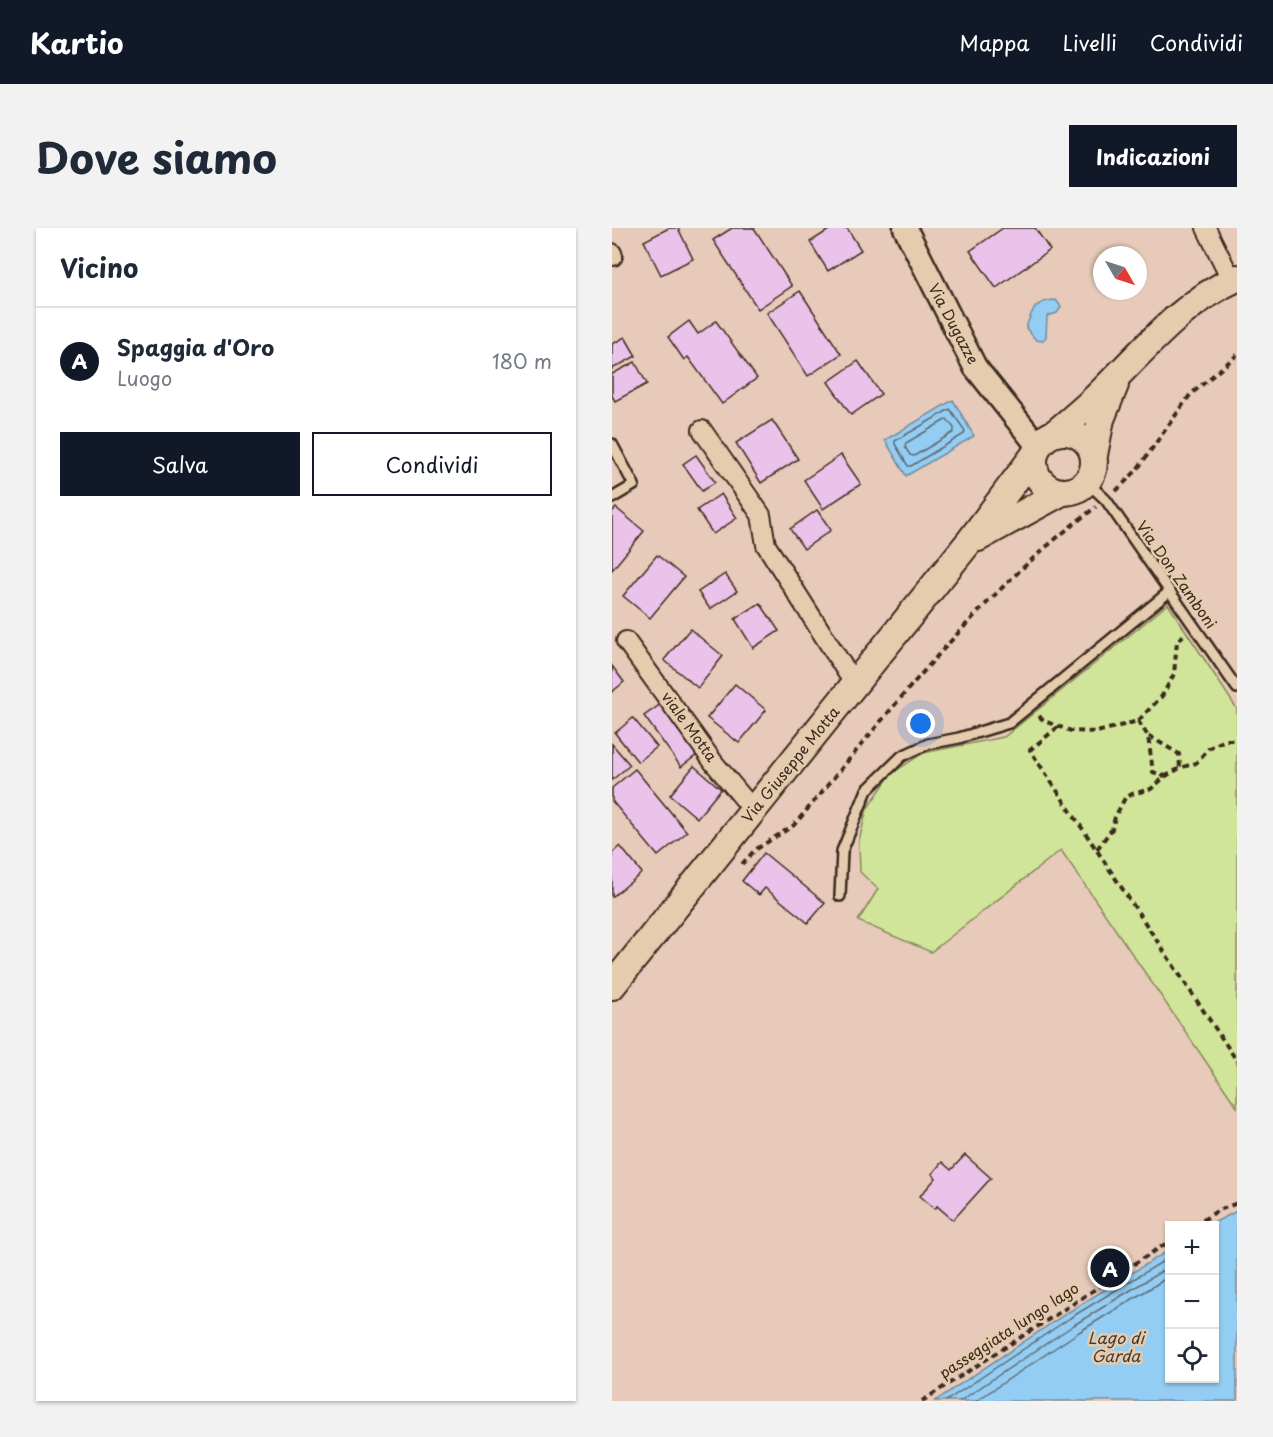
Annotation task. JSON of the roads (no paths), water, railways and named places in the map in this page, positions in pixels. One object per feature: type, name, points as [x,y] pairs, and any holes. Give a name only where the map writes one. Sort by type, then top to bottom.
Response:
[{"type":"main road","name":"Via Giuseppe Motta","points":[[612,986],[969,542],[1044,442],[1094,400],[1123,369],[1186,310],[1234,279]]},
{"type":"main road","name":"Via Giuseppe Motta","points":[[969,542],[1062,492],[1072,492],[1087,482],[1094,468],[1094,455],[1101,419],[1123,369]]},
{"type":"main road","points":[[1062,492],[1052,490],[1039,480],[1034,464],[1044,442],[1066,432],[1080,436],[1094,455]]},
{"type":"street","name":"Via Dugazze","points":[[904,228],[975,367],[1012,414],[1044,442]]},
{"type":"street","points":[[1206,228],[1234,279]]},
{"type":"street","points":[[702,430],[761,514],[766,545],[855,685]]},
{"type":"street","name":"viale Motta","points":[[626,641],[714,763],[754,811]]},
{"type":"lane","points":[[612,444],[634,485],[612,498]]},
{"type":"lane","name":"Via Don Zamboni","points":[[1087,482],[1106,500],[1237,688]]},
{"type":"lane","points":[[840,897],[842,852],[867,790],[902,756],[928,744],[959,738],[1009,723],[1028,705],[1169,592]]},
{"type":"water","points":[[1056,300],[1061,307],[1057,313],[1047,316],[1046,337],[1042,341],[1036,340],[1026,328],[1030,316],[1039,304]]},
{"type":"water","points":[[953,400],[974,436],[906,476],[885,440]]},
{"type":"water","name":"Lago di Garda","points":[[1237,1211],[1237,1401],[935,1401],[1067,1313],[1165,1252],[1165,1383],[1219,1383],[1219,1221],[1217,1221]]},
{"type":"place","name":"Spaggia d'Oro","points":[[1110,1268]]}]
